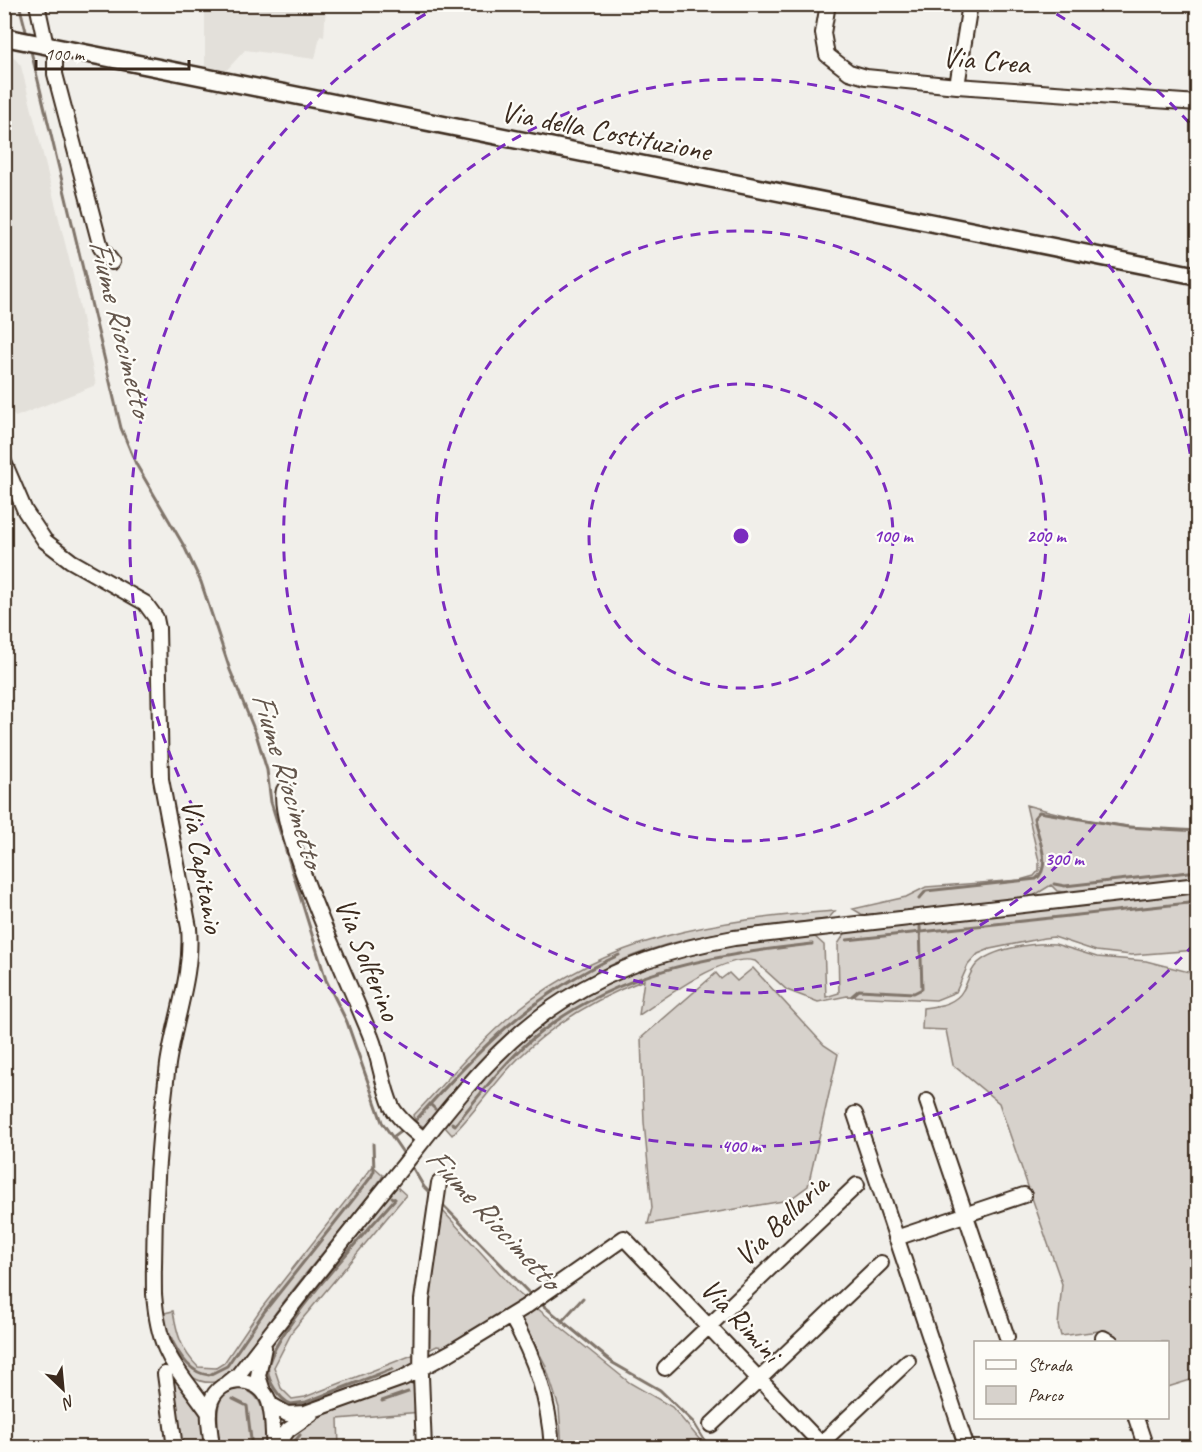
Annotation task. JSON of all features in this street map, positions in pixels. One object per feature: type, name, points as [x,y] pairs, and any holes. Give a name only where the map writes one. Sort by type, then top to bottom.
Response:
[{"type":"main road","name":"Via della Costituzione","points":[[11,39],[1197,276]]},
{"type":"street","points":[[37,4],[45,46],[55,74],[101,248],[112,262]]},
{"type":"street","name":"Via Crea","points":[[828,4],[824,44],[827,55],[837,64],[866,76],[957,86],[1197,103]]},
{"type":"street","points":[[957,86],[970,4]]},
{"type":"street","name":"Via Capitanio","points":[[4,462],[25,510],[45,541],[71,561],[145,603],[156,618],[161,779],[189,928],[191,952],[173,1036],[165,1091],[154,1294],[160,1338],[165,1353],[209,1413]]},
{"type":"street","name":"Via Solferino","points":[[284,790],[280,799],[292,837],[343,976],[372,1040],[392,1106],[419,1145]]},
{"type":"street","points":[[212,1447],[209,1413],[212,1399],[238,1375],[419,1145],[493,1058],[534,1022],[592,983],[648,959],[704,944],[756,935],[1197,885]]},
{"type":"street","points":[[927,1101],[1007,1337]]},
{"type":"street","points":[[855,1114],[967,1448]]},
{"type":"street","points":[[424,1448],[421,1369],[422,1299],[439,1183]]},
{"type":"street","name":"Via Bellaria","points":[[665,1368],[857,1185]]},
{"type":"street","points":[[896,1238],[1024,1195]]},
{"type":"street","name":"Via Rimini","points":[[511,1316],[621,1238],[628,1239],[821,1446]]},
{"type":"street","points":[[711,1425],[882,1263]]},
{"type":"street","points":[[274,1448],[288,1430],[318,1410],[421,1369],[511,1316],[541,1382],[549,1412],[552,1448]]},
{"type":"street","points":[[269,1334],[259,1368],[274,1448]]},
{"type":"street","points":[[821,1446],[908,1361]]},
{"type":"street","points":[[165,1374],[175,1448]]},
{"type":"street","points":[[182,1376],[198,1385],[246,1382],[287,1414],[318,1410]]},
{"type":"street","points":[[1136,1419],[1146,1448]]},
{"type":"shaded area","points":[[205,5],[326,5],[324,37],[320,36],[315,59],[245,50],[223,74],[205,70]]},
{"type":"shaded area","points":[[4,54],[12,55],[21,66],[73,275],[96,385],[15,417],[4,398]]},
{"type":"green space","points":[[1026,805],[1111,824],[1154,829],[1197,830],[1197,878],[1069,893],[1057,891],[1051,885],[1030,898],[863,915],[853,909],[906,897],[926,887],[1020,880],[1034,876],[1039,870],[1039,861]]},
{"type":"green space","points":[[1197,893],[1197,950],[1131,955],[1096,951],[1054,937],[1044,938],[990,949],[978,954],[968,965],[956,992],[936,1000],[847,996],[818,1002],[787,990],[755,961],[742,960],[728,963],[695,979],[639,1015],[644,980],[586,1007],[550,1031],[518,1059],[452,1135],[445,1127],[456,1109],[482,1081],[516,1047],[552,1018],[591,993],[675,958],[720,947],[814,936],[824,945],[826,997],[839,993],[838,944],[846,932]]},
{"type":"green space","points":[[835,911],[828,919],[693,938],[649,950],[615,963],[582,980],[524,1022],[472,1072],[424,1127],[417,1123],[413,1116],[501,1024],[551,986],[588,965],[666,936],[707,927]]},
{"type":"green space","points":[[1035,944],[1055,944],[1097,957],[1146,961],[1197,974],[1197,1378],[1169,1387],[1169,1341],[1118,1341],[1115,1336],[1106,1330],[1061,1336],[1058,1325],[1062,1284],[999,1103],[953,1065],[946,1030],[922,1029],[923,1008],[951,1002],[960,995],[974,968],[983,959],[1002,951]]},
{"type":"green space","points":[[753,968],[824,1045],[838,1054],[808,1186],[789,1200],[648,1224],[652,1208],[644,1122],[641,1038],[716,973],[721,979],[729,973],[737,981]]},
{"type":"green space","points":[[373,1166],[383,1175],[381,1179],[276,1312],[243,1362],[230,1375],[215,1382],[203,1382],[184,1370],[171,1348],[160,1314],[173,1311],[181,1341],[187,1354],[198,1367],[216,1368],[224,1363],[260,1310]]},
{"type":"green space","points":[[396,1186],[406,1195],[293,1330],[274,1367],[281,1388],[292,1399],[305,1397],[420,1352],[417,1361],[402,1370],[300,1409],[281,1404],[268,1387],[264,1367],[281,1329]]},
{"type":"green space","points":[[442,1210],[517,1292],[630,1383],[672,1407],[706,1447],[612,1448],[611,1444],[562,1447],[559,1408],[545,1364],[514,1305],[444,1347],[437,1346],[425,1352],[423,1312]]},
{"type":"green space","points":[[169,1369],[202,1411],[205,1447],[180,1447]]},
{"type":"green space","points":[[410,1383],[418,1386],[421,1412],[338,1419],[339,1447],[282,1448],[290,1437],[303,1426],[320,1417]]},
{"type":"green space","points":[[243,1389],[257,1398],[261,1405],[266,1447],[220,1447],[217,1419],[220,1401],[232,1390]]},
{"type":"waterway","name":"Fiume Riocimetto","points":[[19,4],[27,35]]},
{"type":"waterway","name":"Fiume Riocimetto","points":[[30,47],[121,428],[136,464],[184,546],[201,582],[230,670],[256,734],[267,770],[271,802],[326,980],[347,1022],[382,1122],[406,1157]]},
{"type":"waterway","points":[[919,899],[926,891],[1036,879],[1041,873],[1044,859],[1034,818],[1039,812],[1128,827],[1198,831]]},
{"type":"waterway","points":[[1054,884],[1065,886],[1198,871]]},
{"type":"waterway","points":[[847,940],[1198,902]]},
{"type":"waterway","points":[[852,996],[859,990],[914,993],[922,989],[920,927]]},
{"type":"waterway","points":[[452,1123],[455,1125],[501,1070],[531,1040],[562,1017],[595,998],[629,983],[700,961],[812,944]]},
{"type":"waterway","points":[[414,1122],[507,1026],[558,988],[619,955]]},
{"type":"waterway","points":[[430,1104],[435,1109]]},
{"type":"waterway","points":[[393,1137],[401,1131]]},
{"type":"waterway","points":[[169,1334],[179,1354],[189,1366],[202,1374],[209,1375],[227,1366],[264,1312],[371,1177],[374,1171],[373,1144]]},
{"type":"waterway","name":"Fiume Riocimetto","points":[[411,1165],[424,1187],[433,1196]]},
{"type":"waterway","points":[[392,1197],[395,1199],[303,1306],[274,1350],[268,1372],[275,1389],[291,1404],[306,1402],[392,1369]]},
{"type":"waterway","name":"Fiume Riocimetto","points":[[440,1202],[532,1296]]},
{"type":"waterway","points":[[562,1321],[583,1298]]},
{"type":"waterway","name":"Fiume Riocimetto","points":[[539,1302],[613,1363],[660,1390],[693,1422],[709,1448]]},
{"type":"waterway","points":[[382,1401],[408,1392]]},
{"type":"waterway","points":[[233,1399],[247,1406],[252,1448]]},
{"type":"waterway","points":[[289,1448],[300,1435]]}]
